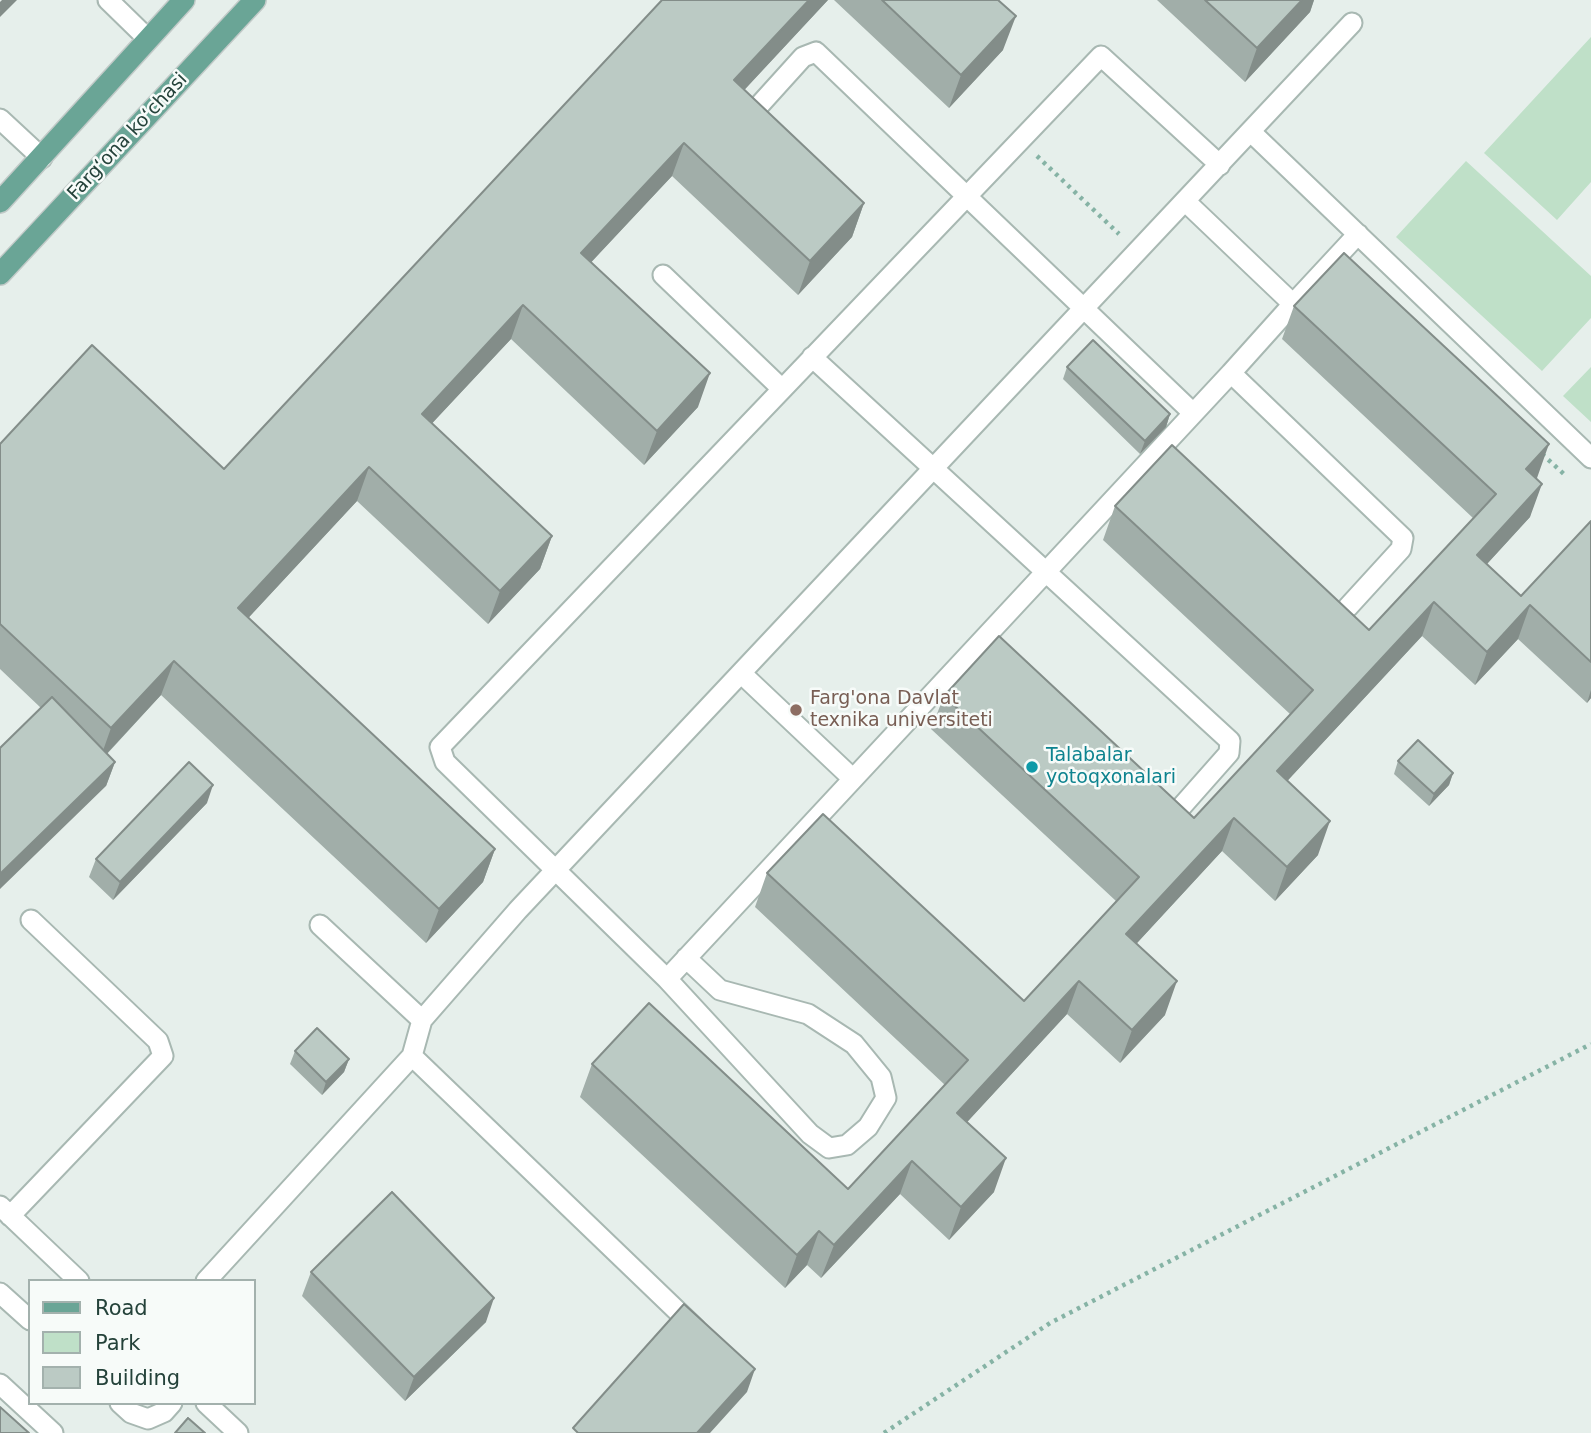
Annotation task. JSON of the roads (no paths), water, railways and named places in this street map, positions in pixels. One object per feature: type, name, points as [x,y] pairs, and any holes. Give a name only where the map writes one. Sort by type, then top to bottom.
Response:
[{"type":"main road","points":[[0,202],[184,0]]},
{"type":"main road","name":"Fargʻona koʻchasi","points":[[0,274],[255,0]]},
{"type":"lane","points":[[108,0],[148,39]]},
{"type":"lane","points":[[208,1279],[412,1056],[422,1020],[556,868],[742,674],[934,466],[1186,202],[1352,23]]},
{"type":"lane","points":[[746,120],[803,57],[816,52],[1193,414]]},
{"type":"lane","points":[[686,958],[720,990],[808,1014],[854,1044],[881,1077],[886,1098],[868,1127],[847,1145],[829,1148],[810,1134],[667,979],[445,762],[440,747],[1101,56],[1220,165]]},
{"type":"lane","points":[[0,119],[42,158]]},
{"type":"lane","points":[[1251,132],[1591,458]]},
{"type":"lane","points":[[1186,202],[1293,304]]},
{"type":"lane","points":[[667,979],[1358,234]]},
{"type":"lane","points":[[663,275],[782,389]]},
{"type":"lane","points":[[812,357],[934,466],[1230,741],[1229,753],[1168,822]]},
{"type":"lane","points":[[1231,373],[1403,538],[1401,549],[1348,607]]},
{"type":"lane","points":[[742,674],[852,778]]},
{"type":"lane","points":[[31,920],[158,1041],[163,1056],[5,1211],[77,1279]]},
{"type":"lane","points":[[320,925],[422,1020]]},
{"type":"lane","points":[[412,1056],[706,1339]]},
{"type":"lane","points":[[0,1293],[28,1318]]},
{"type":"lane","points":[[0,1384],[53,1433]]},
{"type":"lane","points":[[122,1405],[131,1413],[148,1419],[163,1412],[170,1405]]},
{"type":"lane","points":[[208,1405],[238,1433]]},
{"type":"place","name":"Farg'ona Davlat texnika universiteti","points":[[796,710]]},
{"type":"place","name":"Talabalar yotoqxonalari","points":[[1032,767]]}]
